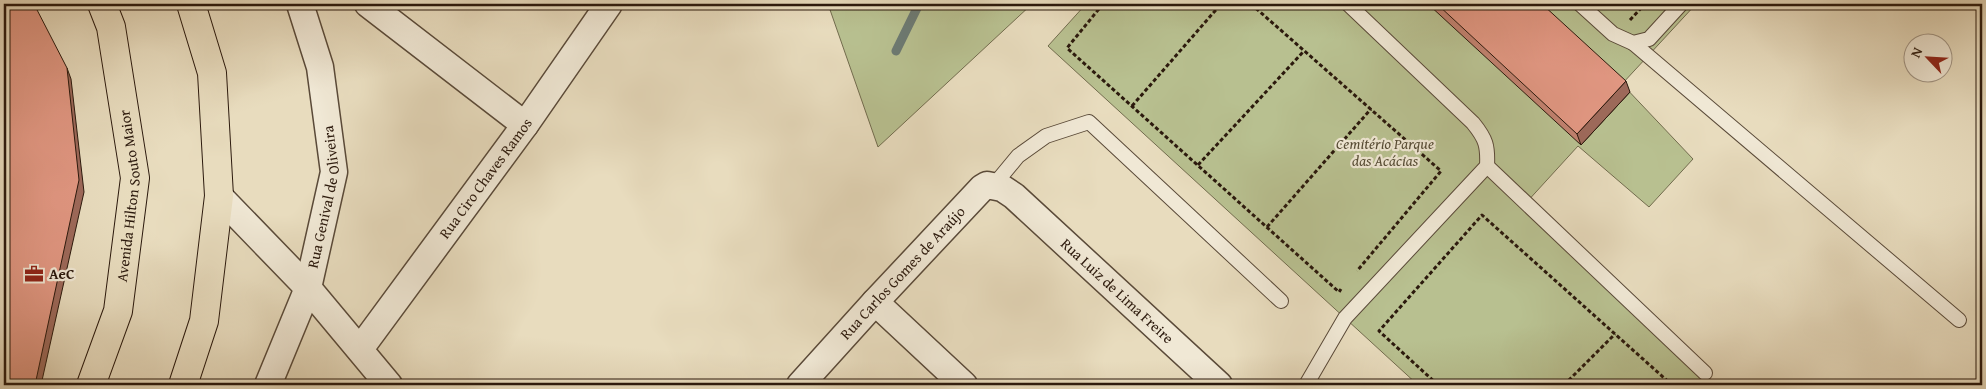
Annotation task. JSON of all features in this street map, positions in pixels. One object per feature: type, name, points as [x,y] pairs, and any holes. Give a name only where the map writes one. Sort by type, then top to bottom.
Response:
[{"type":"main road","name":"Avenida Hilton Souto Maior","points":[[91,385],[118,311],[135,178],[111,27],[102,4]]},
{"type":"main road","points":[[183,385],[204,321],[218,196],[212,73],[192,4]]},
{"type":"street","name":"Rua Genival de Oliveira","points":[[268,385],[308,288],[334,172],[320,67],[300,4]]},
{"type":"street","points":[[368,4],[525,125]]},
{"type":"street","name":"Rua Ciro Chaves Ramos","points":[[360,350],[525,125],[608,4]]},
{"type":"street","name":"Rua Carlos Gomes de Araújo","points":[[800,385],[982,188],[987,185],[1004,191]]},
{"type":"street","name":"Rua Luiz de Lima Freire","points":[[1004,191],[1219,385]]},
{"type":"street","points":[[218,196],[308,288],[389,385]]},
{"type":"street","points":[[875,302],[964,385]]},
{"type":"lane","points":[[1306,385],[1345,318],[1487,166],[1488,151],[1484,137],[1473,124],[1348,4]]},
{"type":"lane","points":[[1580,4],[1613,34],[1633,44],[1959,320]]},
{"type":"lane","points":[[1633,44],[1649,39],[1681,4]]},
{"type":"lane","points":[[1004,191],[1018,156],[1046,136],[1089,122],[1282,301]]},
{"type":"lane","points":[[1487,166],[1705,373]]},
{"type":"path","points":[[1103,4],[1067,48],[1339,292],[1346,284]]},
{"type":"path","points":[[1132,106],[1221,4]]},
{"type":"path","points":[[1252,4],[1441,171],[1352,276]]},
{"type":"path","points":[[1628,23],[1645,4]]},
{"type":"path","points":[[1198,165],[1304,51]]},
{"type":"path","points":[[1267,227],[1370,109]]},
{"type":"path","points":[[1438,385],[1378,331],[1482,215],[1672,385]]},
{"type":"path","points":[[1564,385],[1615,334]]},
{"type":"green space","points":[[828,4],[1032,4],[878,147]]},
{"type":"green space","name":"Cemitério Parque das Acácias","points":[[1086,4],[1696,4],[1622,84],[1693,159],[1649,207],[1578,146],[1525,204],[1709,385],[1418,385],[1048,46]]},
{"type":"building","name":"AeC","points":[[4,4],[34,4],[67,68],[79,180],[35,385],[4,385]]},
{"type":"building","points":[[1437,4],[1542,4],[1626,81],[1577,134]]},
{"type":"waterway","points":[[896,51],[919,4]]},
{"type":"place","name":"AeC","points":[[34,274]]}]
